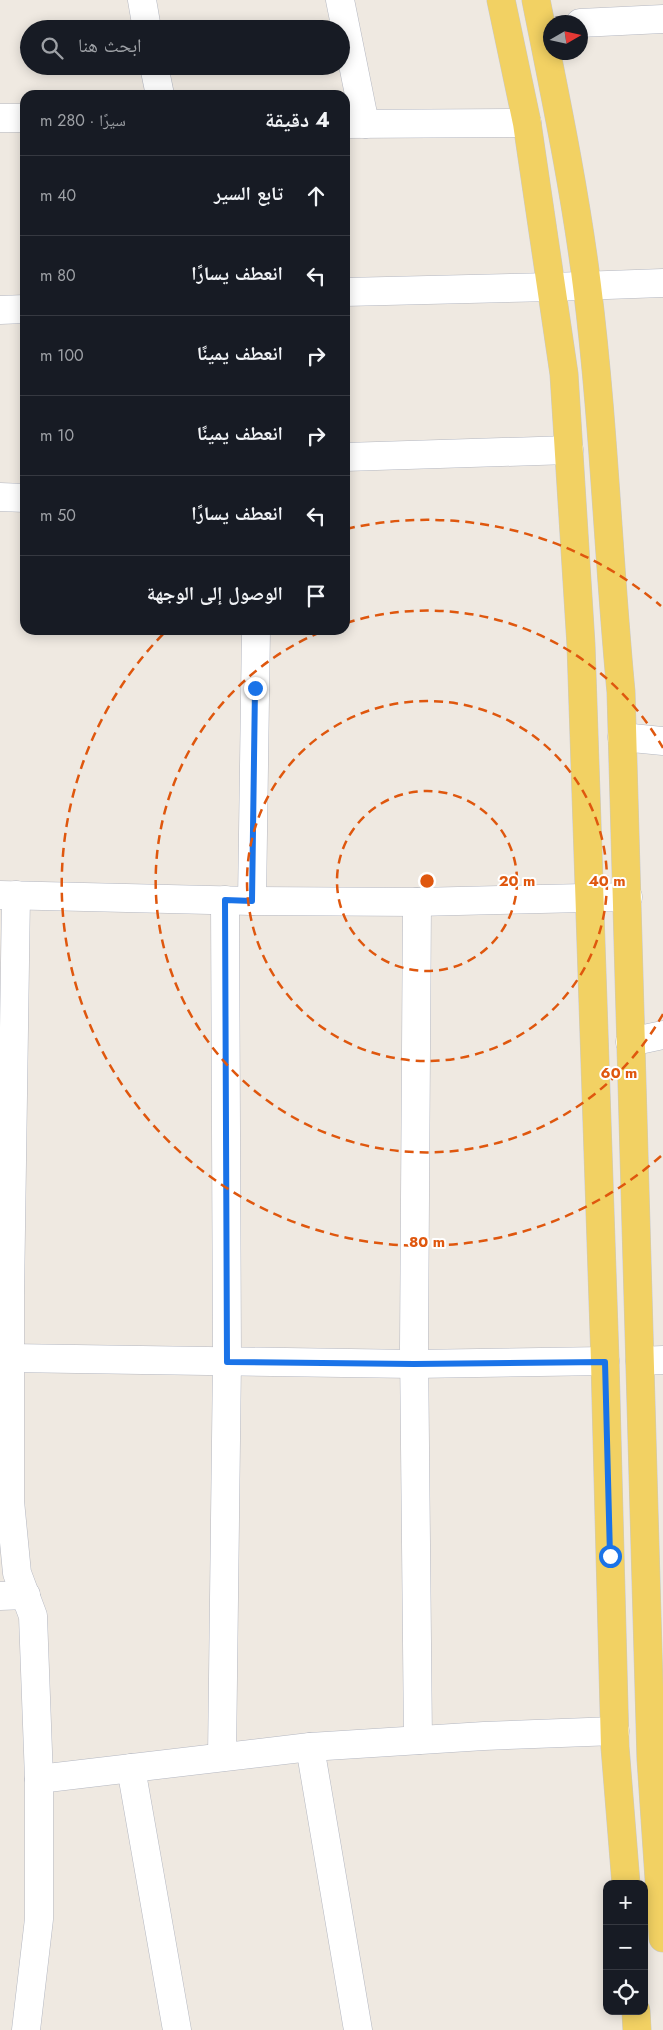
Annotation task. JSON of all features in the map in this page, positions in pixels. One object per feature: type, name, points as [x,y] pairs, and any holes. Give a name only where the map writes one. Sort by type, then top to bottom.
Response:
[{"type":"main road","points":[[501,0],[527,123],[564,374],[581,645],[605,1362],[614,1731],[626,1880]]},
{"type":"main road","points":[[542,17],[587,286],[608,518],[621,692],[628,897],[630,1042],[651,1360],[651,1759],[663,1938]]},
{"type":"main road","points":[[636,2015],[637,2030]]},
{"type":"street","points":[[142,0],[145,20]]},
{"type":"street","points":[[340,0],[342,20]]},
{"type":"street","points":[[588,23],[663,19]]},
{"type":"street","points":[[156,75],[159,90]]},
{"type":"street","points":[[349,75],[355,124],[527,123]]},
{"type":"street","points":[[0,118],[20,118]]},
{"type":"street","points":[[350,292],[552,288],[663,283]]},
{"type":"street","points":[[0,310],[20,310]]},
{"type":"street","points":[[350,457],[569,450]]},
{"type":"street","points":[[0,497],[20,498]]},
{"type":"street","points":[[252,901],[256,635]]},
{"type":"street","points":[[622,737],[663,741]]},
{"type":"street","points":[[26,2030],[39,1919],[39,1778],[33,1616],[13,1596],[17,1573],[10,1501],[10,1358],[6,1213],[8,895],[252,901],[417,902],[628,897]]},
{"type":"street","points":[[222,1757],[227,1362],[225,900]]},
{"type":"street","points":[[417,902],[414,1364],[418,1740]]},
{"type":"street","points":[[630,1042],[663,1035]]},
{"type":"street","points":[[10,1358],[414,1364],[605,1362]]},
{"type":"street","points":[[39,1778],[310,1747],[614,1731]]},
{"type":"street","points":[[310,1747],[358,2030]]},
{"type":"street","points":[[131,1768],[177,2030]]},
{"type":"route","points":[[255,688],[252,901],[225,900],[227,1362],[414,1364],[605,1362],[610,1556]]}]
